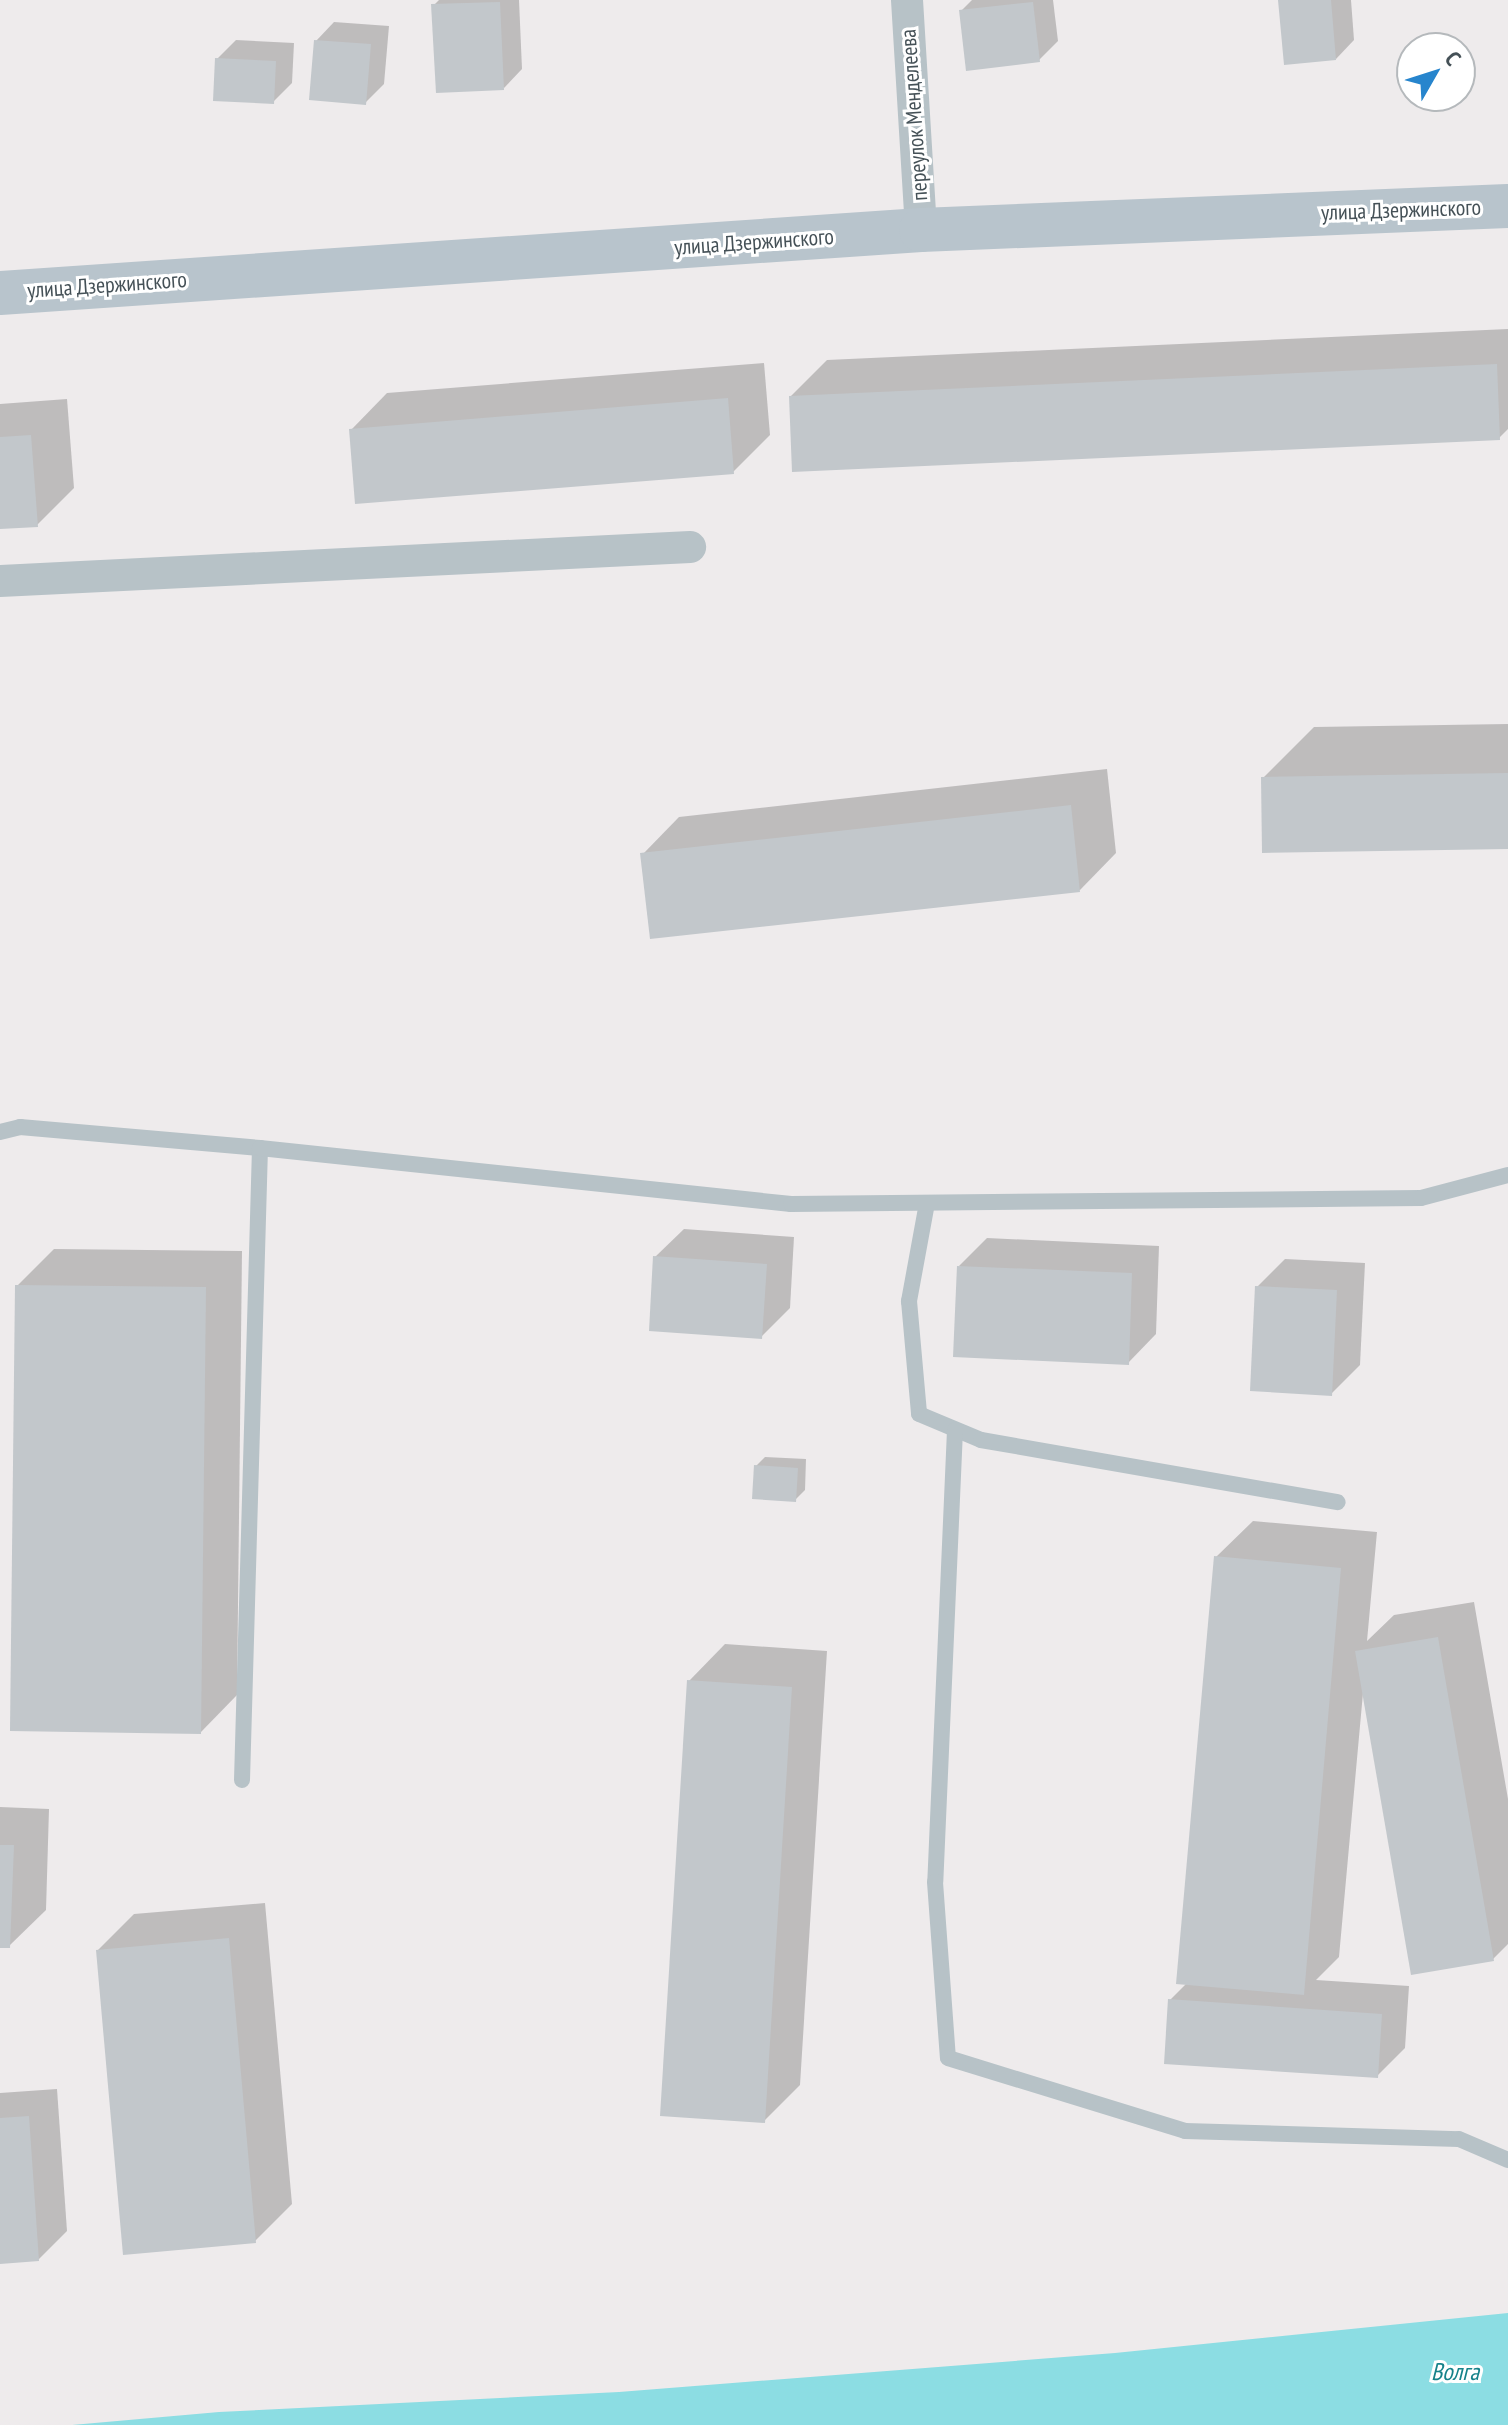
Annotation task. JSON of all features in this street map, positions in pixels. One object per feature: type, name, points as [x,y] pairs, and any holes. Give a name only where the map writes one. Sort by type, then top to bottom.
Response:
[{"type":"main road","name":"улица Дзержинского","points":[[0,293],[921,230],[1508,206]]},
{"type":"street","name":"переулок Менделеева","points":[[907,0],[921,230]]},
{"type":"street","points":[[0,581],[690,547]]},
{"type":"lane","points":[[0,1132],[20,1127],[260,1148],[791,1204],[1421,1198],[1508,1175]]},
{"type":"lane","points":[[242,1780],[260,1148]]},
{"type":"lane","points":[[927,1203],[909,1301],[919,1414],[981,1440],[1338,1502]]},
{"type":"lane","points":[[955,1430],[935,1882],[948,2058],[1185,2131],[1459,2139],[1508,2160]]},
{"type":"water","name":"Волга","points":[[1508,2313],[1508,2425],[72,2425],[219,2412],[619,2392],[1115,2353]]},
{"type":"building","points":[[1278,0],[1331,0],[1336,60],[1284,65]]},
{"type":"building","points":[[500,2],[504,90],[436,93],[431,4]]},
{"type":"building","points":[[1033,2],[1040,62],[966,71],[959,10]]},
{"type":"building","points":[[314,40],[371,44],[366,105],[309,100]]},
{"type":"building","points":[[215,58],[276,61],[274,104],[213,101]]},
{"type":"building","points":[[1497,364],[1500,440],[792,472],[789,396]]},
{"type":"building","points":[[728,398],[734,474],[355,504],[349,429]]},
{"type":"building","points":[[31,435],[38,527],[0,529],[0,437]]},
{"type":"building","points":[[1508,773],[1508,849],[1262,853],[1261,777]]},
{"type":"building","points":[[1071,805],[1080,892],[650,939],[640,853]]},
{"type":"building","points":[[653,1256],[767,1264],[762,1339],[649,1331]]},
{"type":"building","points":[[957,1266],[1132,1273],[1129,1365],[953,1357]]},
{"type":"building","points":[[15,1285],[206,1287],[201,1734],[10,1731]]},
{"type":"building","points":[[1255,1286],[1337,1290],[1332,1396],[1250,1391]]},
{"type":"building","points":[[754,1465],[798,1468],[796,1502],[752,1499]]},
{"type":"building","points":[[1214,1556],[1341,1568],[1304,1995],[1176,1984]]},
{"type":"building","points":[[1438,1637],[1494,1961],[1411,1975],[1355,1651]]},
{"type":"building","points":[[687,1680],[792,1687],[765,2123],[660,2116]]},
{"type":"building","points":[[0,1845],[14,1845],[10,1948],[0,1948]]},
{"type":"building","points":[[229,1938],[256,2243],[123,2255],[96,1950]]},
{"type":"building","points":[[1168,1999],[1382,2014],[1378,2078],[1164,2064]]},
{"type":"building","points":[[29,2116],[39,2261],[0,2264],[0,2118]]}]
